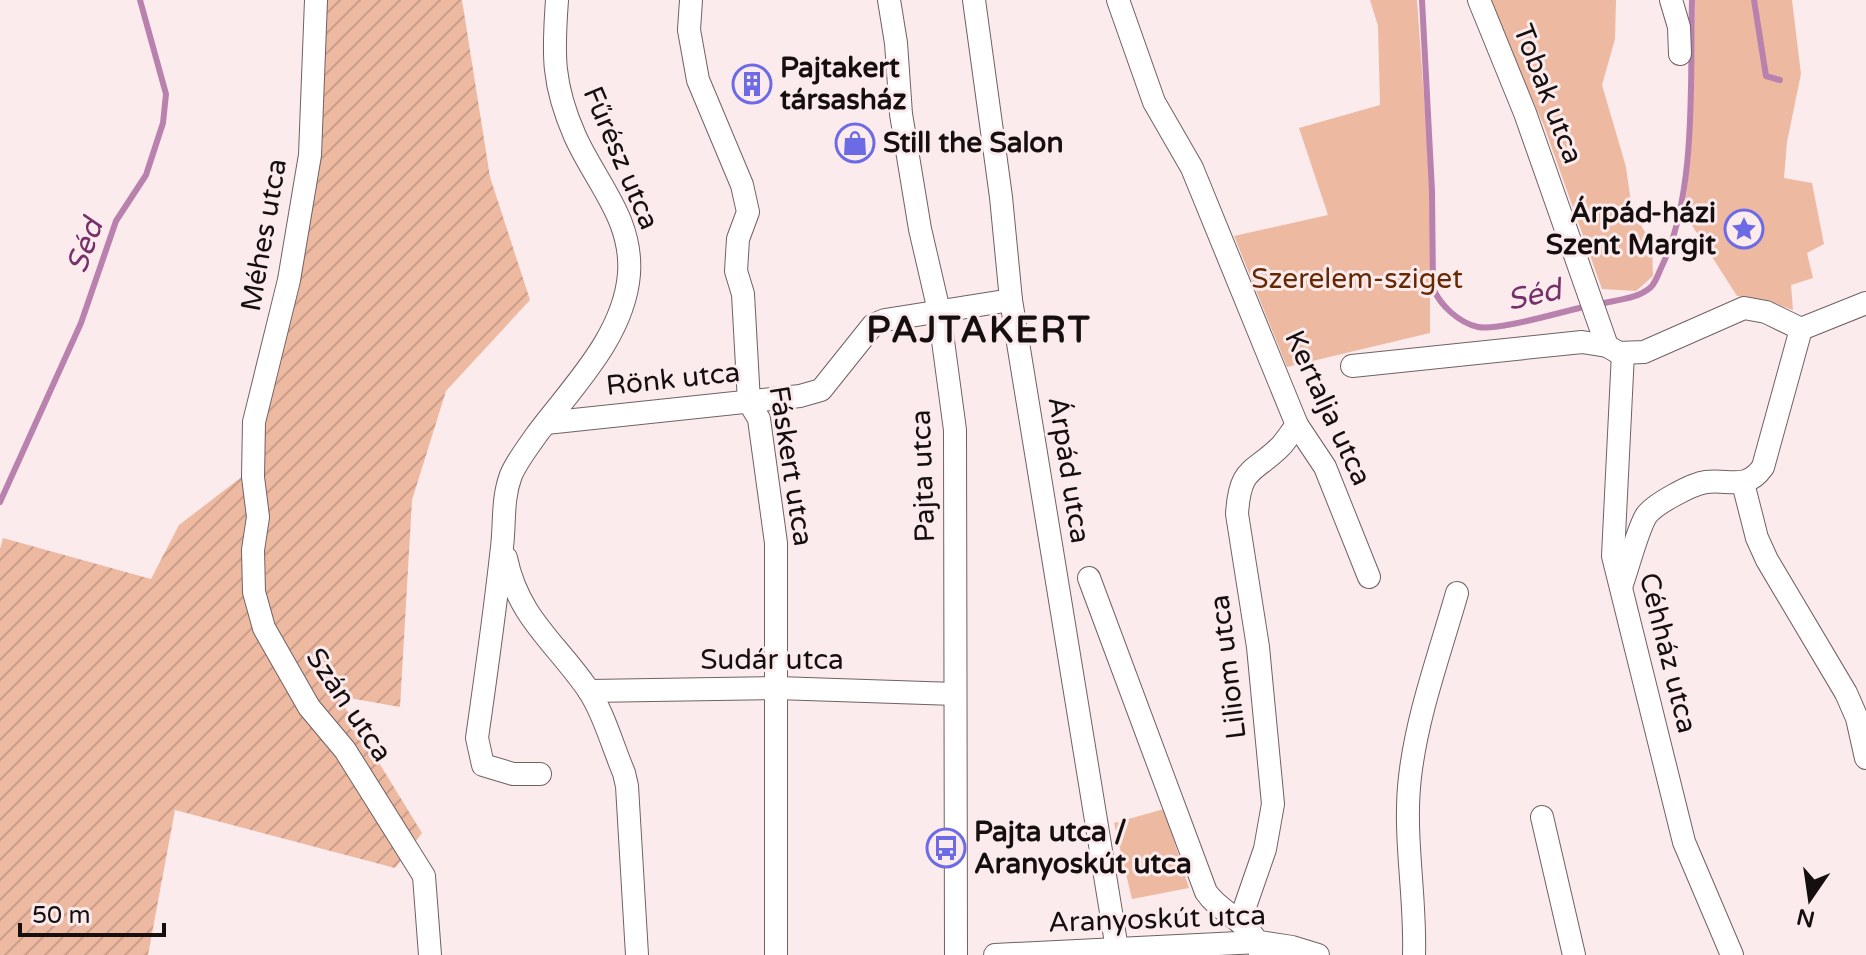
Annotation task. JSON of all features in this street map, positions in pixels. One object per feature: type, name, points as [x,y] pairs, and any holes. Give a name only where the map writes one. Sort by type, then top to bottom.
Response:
[{"type":"street","name":"Méhes utca","points":[[253,477],[254,422],[289,280],[310,155],[316,0]]},
{"type":"street","name":"Fűrész utca","points":[[540,774],[513,774],[483,765],[477,738],[503,543],[504,501],[512,473],[612,333],[624,303],[629,274],[628,241],[621,220],[576,138],[561,98],[553,57],[557,0]]},
{"type":"street","name":"Fáskert utca","points":[[691,0],[689,30],[698,80],[742,185],[748,212],[738,239],[736,271],[743,294],[749,402],[759,419],[776,543],[776,955]]},
{"type":"street","name":"Pajta utca","points":[[889,0],[896,43],[901,114],[920,229],[939,311],[955,430],[956,955]]},
{"type":"street","name":"Árpád utca","points":[[974,0],[1001,197],[1011,300],[1118,952]]},
{"type":"street","name":"Kertalja utca","points":[[1118,0],[1154,102],[1192,168],[1297,425],[1325,467],[1369,577]]},
{"type":"street","name":"Tobak utca","points":[[1479,0],[1525,113],[1594,312],[1615,350]]},
{"type":"street","points":[[1671,0],[1679,27],[1680,54]]},
{"type":"street","name":"Rönk utca","points":[[546,423],[800,396],[821,390],[873,325],[1011,300]]},
{"type":"street","points":[[1352,366],[1582,342],[1615,350],[1644,352],[1744,308],[1766,312],[1801,329],[1866,303]]},
{"type":"street","points":[[1621,589],[1646,516],[1657,506],[1706,482],[1743,483],[1755,477],[1763,467],[1801,329]]},
{"type":"street","name":"Céhház utca","points":[[1615,350],[1613,556],[1684,842],[1732,955]]},
{"type":"street","name":"Liliom utca","points":[[1240,921],[1265,849],[1273,804],[1258,647],[1237,514],[1238,494],[1245,477],[1280,447],[1297,425]]},
{"type":"street","name":"Szán utca","points":[[253,477],[258,517],[253,550],[254,592],[264,628],[309,707],[345,750],[424,876],[430,955]]},
{"type":"street","points":[[1743,483],[1744,496],[1762,549],[1846,693],[1857,718],[1866,758]]},
{"type":"street","name":"Fűrész utca","points":[[503,543],[511,583],[538,629],[589,691],[624,773],[637,955]]},
{"type":"street","name":"Árpád utca","points":[[1089,578],[1206,892],[1220,909],[1240,921],[1259,949]]},
{"type":"street","points":[[1414,955],[1408,813],[1410,777],[1416,739],[1457,593]]},
{"type":"street","name":"Sudár utca","points":[[589,691],[777,688],[955,694]]},
{"type":"street","points":[[1542,817],[1574,955]]},
{"type":"street","name":"Aranyoskút utca","points":[[995,955],[1292,947],[1318,955]]},
{"type":"green space","points":[[316,0],[462,0],[490,177],[530,300],[446,391],[412,500],[400,707],[338,696],[422,833],[395,868],[175,810],[148,955],[0,955],[0,549],[3,538],[151,579],[179,525],[256,466],[295,277]]},
{"type":"green space","name":"Szerelem-sziget","points":[[1370,0],[1417,0],[1430,180],[1430,333],[1287,367],[1234,236],[1328,215],[1299,128],[1380,105],[1378,26]]},
{"type":"green space","points":[[1489,0],[1616,0],[1615,39],[1602,85],[1626,167],[1632,210],[1652,244],[1653,276],[1636,291],[1602,289],[1544,126]]},
{"type":"green space","points":[[1695,0],[1792,0],[1801,74],[1787,142],[1784,178],[1812,183],[1824,244],[1807,253],[1813,278],[1791,285],[1793,310],[1765,300],[1737,296],[1684,213],[1691,153]]},
{"type":"green space","points":[[1164,809],[1189,888],[1132,899],[1114,823]]},
{"type":"waterway","name":"Séd","points":[[0,502],[81,323],[116,221],[146,175],[163,123],[166,94],[140,0]]},
{"type":"waterway","name":"Séd","points":[[1422,0],[1432,191],[1433,288],[1436,294],[1457,317],[1478,327],[1516,323],[1588,306]]},
{"type":"waterway","name":"Séd","points":[[1599,304],[1633,297],[1651,287],[1673,237],[1681,205],[1689,136],[1692,0]]},
{"type":"waterway","points":[[1754,0],[1766,76],[1780,80]]},
{"type":"place","name":"Pajtakert társasház","points":[[752,84]]},
{"type":"place","name":"Still the Salon","points":[[855,143]]},
{"type":"place","name":"Árpád-házi Szent Margit","points":[[1744,229]]},
{"type":"place","name":"Pajta utca / Aranyoskút utca","points":[[946,848]]},
{"type":"district","name":"PAJTAKERT","points":[[979,330]]}]
